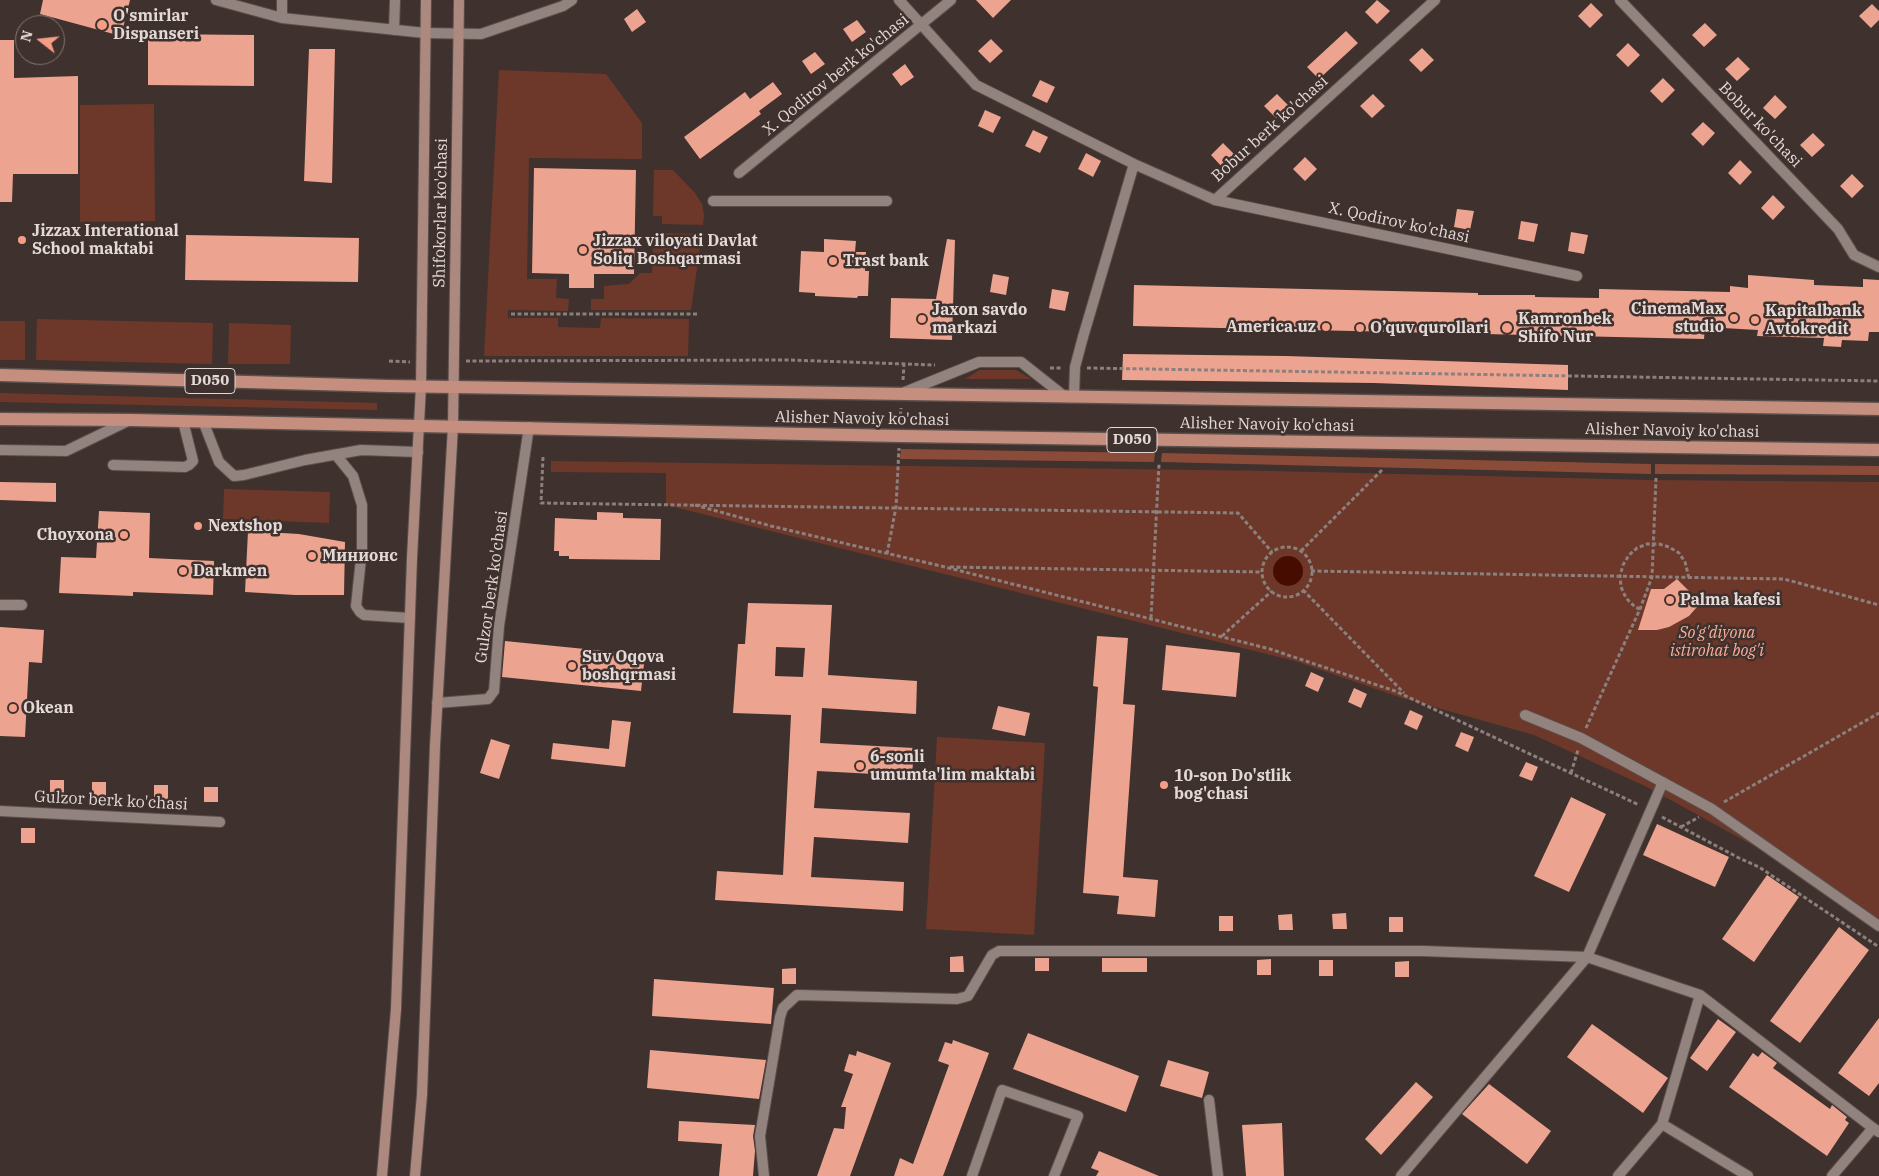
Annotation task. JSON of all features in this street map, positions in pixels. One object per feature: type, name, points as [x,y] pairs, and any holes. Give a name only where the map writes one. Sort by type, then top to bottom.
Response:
[{"type":"main road","name":"Shifokorlar ko'chasi","points":[[382,1176],[396,1009],[410,618],[422,362],[426,0]]},
{"type":"main road","name":"Shifokorlar ko'chasi","points":[[415,1176],[423,1085],[438,703],[453,426],[459,0]]},
{"type":"main road","name":"D050","points":[[0,375],[421,386]]},
{"type":"main road","name":"Alisher Navoiy ko'chasi","points":[[421,386],[1879,409]]},
{"type":"main road","name":"D050","points":[[0,419],[203,421]]},
{"type":"main road","name":"Alisher Navoiy ko'chasi","points":[[203,421],[900,436],[1879,450]]},
{"type":"street","points":[[216,0],[282,18],[425,33],[481,34],[563,6],[572,0]]},
{"type":"street","points":[[282,0],[282,18]]},
{"type":"street","points":[[394,30],[395,0]]},
{"type":"street","name":"Bobur berk ko'chasi","points":[[899,0],[976,85],[1134,164],[1215,200],[1435,0]]},
{"type":"street","name":"X. Qodirov berk ko'chasi","points":[[740,173],[951,0]]},
{"type":"street","name":"Bobur ko'chasi","points":[[1620,0],[1838,229],[1854,255],[1879,267]]},
{"type":"street","points":[[902,394],[979,362],[1020,362],[1069,396],[1083,338],[1134,164]]},
{"type":"street","name":"X. Qodirov ko'chasi","points":[[1215,200],[1576,276]]},
{"type":"street","points":[[714,201],[887,201]]},
{"type":"street","points":[[0,450],[66,450],[131,420]]},
{"type":"street","points":[[113,465],[185,467],[189,465],[192,460],[183,421]]},
{"type":"street","points":[[203,421],[219,462],[234,476],[361,450],[418,452]]},
{"type":"street","name":"Gulzor berk ko'chasi","points":[[438,703],[488,699],[494,691],[499,626],[529,427]]},
{"type":"street","points":[[336,455],[353,476],[362,505],[362,549],[356,606],[364,615],[410,618]]},
{"type":"street","points":[[0,606],[22,606]]},
{"type":"street","points":[[1525,715],[1581,738],[1712,809],[1879,926]]},
{"type":"street","points":[[1401,1176],[1587,957],[1663,782]]},
{"type":"street","name":"Gulzor berk ko'chasi","points":[[0,811],[220,822]]},
{"type":"street","points":[[764,1176],[760,1136],[783,1008],[797,995],[957,999],[968,996],[992,955],[999,951],[1423,951],[1587,957],[1700,995],[1876,1130],[1832,1176]]},
{"type":"street","points":[[1618,1176],[1662,1124],[1700,995]]},
{"type":"street","points":[[972,1176],[1002,1090],[1078,1116],[1054,1176]]},
{"type":"street","points":[[1209,1100],[1218,1176]]},
{"type":"street","points":[[1662,1124],[1748,1176]]},
{"type":"path","points":[[511,314],[699,314]]},
{"type":"path","points":[[454,361],[789,360],[943,365]]},
{"type":"path","points":[[389,361],[422,362]]},
{"type":"path","points":[[887,554],[896,507],[904,364]]},
{"type":"path","points":[[1049,368],[1879,382]]},
{"type":"path","points":[[543,457],[541,503],[1238,513],[1272,552]]},
{"type":"path","points":[[1152,618],[1159,464]]},
{"type":"path","points":[[1301,551],[1383,469]]},
{"type":"path","points":[[1571,773],[1581,738],[1640,609],[1652,577],[1656,478]]},
{"type":"path","points":[[695,505],[771,526],[1152,618],[1279,652],[1395,690],[1650,811],[1759,867],[1879,947]]},
{"type":"path","points":[[1640,609],[1635,607],[1626,598],[1621,588],[1620,576],[1628,555],[1637,548],[1647,544],[1669,547],[1678,553],[1685,562],[1688,578]]},
{"type":"path","points":[[1285,547],[1301,551],[1307,557],[1311,571],[1309,581],[1302,590],[1291,596],[1283,596],[1272,591],[1265,583],[1262,572],[1265,560],[1272,552],[1285,547]]},
{"type":"path","points":[[945,567],[1262,572]]},
{"type":"path","points":[[1311,571],[1784,579],[1879,605]]},
{"type":"path","points":[[1302,590],[1407,696]]},
{"type":"path","points":[[1222,637],[1272,591]]},
{"type":"path","points":[[1681,827],[1879,713]]},
{"type":"green space","points":[[499,70],[606,74],[642,123],[642,159],[529,158],[527,279],[557,279],[556,298],[569,299],[568,311],[508,310],[508,318],[558,318],[558,327],[600,328],[601,318],[689,319],[688,356],[484,356]]},
{"type":"green space","points":[[154,104],[155,221],[80,222],[80,105]]},
{"type":"green space","points":[[654,170],[673,170],[695,193],[702,204],[703,225],[662,224],[662,216],[653,216]]},
{"type":"green space","points":[[663,233],[702,234],[691,310],[591,310],[591,299],[604,299],[604,286],[629,284],[640,273],[652,273],[653,240],[662,240]]},
{"type":"green space","points":[[37,319],[213,323],[212,364],[36,360]]},
{"type":"green space","points":[[0,321],[25,321],[25,360],[0,360]]},
{"type":"green space","points":[[229,323],[291,325],[290,364],[228,364]]},
{"type":"green space","points":[[979,370],[1016,370],[1031,379],[965,379]]},
{"type":"green space","points":[[0,393],[377,403],[377,410],[0,402]]},
{"type":"green space","name":"So'g'diyona istirohat bog'i","points":[[551,461],[1272,471],[1651,480],[1879,482],[1879,930],[1765,852],[1647,787],[1534,735],[1402,698],[1295,661],[666,505],[666,473],[551,472]]},
{"type":"green space","points":[[224,489],[330,492],[329,523],[223,519]]},
{"type":"green space","points":[[937,737],[1045,743],[1034,935],[926,929]]},
{"type":"shaded area","points":[[901,449],[1155,453],[1154,462],[900,459]]},
{"type":"shaded area","points":[[1162,453],[1651,464],[1651,474],[1161,462]]},
{"type":"shaded area","points":[[1655,464],[1879,466],[1879,475],[1655,474]]},
{"type":"shaded area","points":[[1288,556],[1299,560],[1303,571],[1299,582],[1288,586],[1277,582],[1273,571],[1277,560]]},
{"type":"building","name":"O'smirlar Dispanseri","points":[[43,0],[130,0],[121,36],[65,21],[65,15],[40,14]]},
{"type":"building","points":[[976,0],[1011,0],[993,18]]},
{"type":"building","points":[[1377,0],[1390,11],[1377,24],[1365,12]]},
{"type":"building","points":[[1591,3],[1603,15],[1590,28],[1578,16]]},
{"type":"building","points":[[1872,4],[1879,11],[1879,20],[1871,28],[1859,16]]},
{"type":"building","points":[[637,9],[646,22],[632,32],[624,19]]},
{"type":"building","points":[[857,20],[866,32],[852,42],[843,29]]},
{"type":"building","points":[[1705,23],[1717,35],[1704,47],[1692,35]]},
{"type":"building","points":[[1346,31],[1358,43],[1319,79],[1307,67]]},
{"type":"building","points":[[148,34],[254,35],[254,86],[148,85]]},
{"type":"building","points":[[991,39],[1003,51],[990,63],[978,51]]},
{"type":"building","points":[[0,40],[14,40],[14,78],[78,76],[78,174],[13,174],[12,202],[0,202]]},
{"type":"building","points":[[1628,43],[1640,55],[1628,67],[1616,55]]},
{"type":"building","points":[[1422,48],[1434,60],[1421,72],[1409,60]]},
{"type":"building","points":[[309,49],[335,49],[332,183],[304,181]]},
{"type":"building","points":[[815,52],[825,64],[811,74],[802,61]]},
{"type":"building","points":[[1738,57],[1750,69],[1737,81],[1725,69]]},
{"type":"building","points":[[905,64],[914,77],[901,86],[892,74]]},
{"type":"building","points":[[1663,78],[1675,90],[1662,103],[1650,91]]},
{"type":"building","points":[[1040,80],[1055,87],[1047,103],[1032,96]]},
{"type":"building","points":[[773,82],[782,94],[759,111],[761,114],[700,159],[684,137],[745,92],[750,99]]},
{"type":"building","points":[[1277,94],[1289,106],[1276,118],[1264,106]]},
{"type":"building","points":[[1373,94],[1385,106],[1372,118],[1360,106]]},
{"type":"building","points":[[1775,95],[1787,107],[1775,119],[1763,108]]},
{"type":"building","points":[[985,110],[1001,117],[993,133],[978,126]]},
{"type":"building","points":[[1703,122],[1715,133],[1703,146],[1691,134]]},
{"type":"building","points":[[1033,130],[1048,137],[1040,153],[1025,146]]},
{"type":"building","points":[[1813,133],[1825,145],[1812,157],[1800,145]]},
{"type":"building","points":[[1223,143],[1235,155],[1222,167],[1211,155]]},
{"type":"building","points":[[1086,153],[1101,161],[1093,177],[1078,169]]},
{"type":"building","points":[[1305,157],[1317,169],[1305,181],[1293,169]]},
{"type":"building","points":[[1740,160],[1752,172],[1740,185],[1728,173]]},
{"type":"building","name":"Jizzax viloyati Davlat Soliq Boshqarmasi","points":[[534,168],[636,170],[634,274],[594,274],[594,288],[569,288],[569,274],[532,273]]},
{"type":"building","points":[[1852,174],[1864,186],[1852,198],[1840,186]]},
{"type":"building","points":[[1773,195],[1785,207],[1773,220],[1761,208]]},
{"type":"building","points":[[1457,209],[1474,211],[1470,230],[1454,227]]},
{"type":"building","points":[[1521,221],[1538,224],[1534,242],[1518,239]]},
{"type":"building","points":[[1571,232],[1588,235],[1584,254],[1568,251]]},
{"type":"building","points":[[186,235],[359,238],[358,282],[185,280]]},
{"type":"building","name":"Trast bank","points":[[824,239],[856,241],[855,252],[866,252],[865,271],[869,271],[868,296],[858,296],[857,298],[815,296],[815,293],[799,292],[801,251],[824,252]]},
{"type":"building","name":"Jaxon savdo markazi","points":[[947,239],[955,240],[952,340],[890,338],[891,298],[936,299]]},
{"type":"building","points":[[993,274],[1009,277],[1006,295],[990,292]]},
{"type":"building","points":[[1748,275],[1814,280],[1814,285],[1863,287],[1863,279],[1879,280],[1879,332],[1869,332],[1868,341],[1842,340],[1841,347],[1823,346],[1824,338],[1757,336],[1758,330],[1705,327],[1704,339],[1133,326],[1134,285],[1478,293],[1478,295],[1599,298],[1599,289],[1730,292],[1730,286],[1748,288]]},
{"type":"building","points":[[1052,289],[1069,292],[1065,311],[1049,308]]},
{"type":"building","points":[[1123,354],[1286,356],[1568,365],[1568,390],[1374,383],[1122,380]]},
{"type":"building","points":[[0,482],[56,483],[56,502],[0,500]]},
{"type":"building","name":"Choyxona","points":[[99,511],[150,513],[149,558],[214,561],[213,595],[133,592],[133,596],[59,593],[61,557],[96,558]]},
{"type":"building","points":[[597,512],[623,513],[623,518],[661,519],[660,560],[569,559],[569,556],[559,556],[559,551],[554,551],[555,518],[597,520]]},
{"type":"building","points":[[248,531],[299,534],[345,542],[344,595],[245,592]]},
{"type":"building","name":"Palma kafesi","points":[[1677,579],[1689,591],[1687,593],[1697,607],[1689,616],[1669,627],[1657,630],[1638,630],[1651,589],[1664,589]]},
{"type":"building","points":[[748,603],[832,605],[828,675],[917,681],[916,714],[822,708],[820,743],[914,748],[912,776],[817,771],[814,808],[910,813],[908,843],[814,837],[811,877],[904,882],[903,911],[715,900],[717,871],[783,875],[791,715],[733,713],[738,644],[745,644]],"holes":[[[776,647],[805,648],[803,677],[775,676]]]},
{"type":"building","name":"Okean","points":[[0,627],[44,630],[42,663],[29,662],[25,737],[0,736]]},
{"type":"building","points":[[1097,636],[1128,638],[1123,704],[1135,705],[1123,877],[1158,880],[1155,917],[1117,914],[1119,896],[1083,893],[1098,687],[1093,686]]},
{"type":"building","name":"Suv Oqova boshqrmasi","points":[[505,641],[645,655],[641,691],[502,677]]},
{"type":"building","points":[[1166,645],[1240,653],[1236,697],[1162,690]]},
{"type":"building","points":[[1311,672],[1324,678],[1318,692],[1305,686]]},
{"type":"building","points":[[1354,688],[1367,694],[1361,708],[1348,702]]},
{"type":"building","points":[[998,706],[1030,713],[1025,736],[992,729]]},
{"type":"building","points":[[1410,710],[1423,716],[1417,730],[1404,724]]},
{"type":"building","points":[[612,720],[631,722],[625,767],[551,759],[553,743],[609,749]]},
{"type":"building","points":[[1461,732],[1474,737],[1468,752],[1455,746]]},
{"type":"building","points":[[491,739],[510,745],[499,779],[480,773]]},
{"type":"building","points":[[1526,762],[1538,767],[1532,781],[1519,776]]},
{"type":"building","points":[[50,780],[64,780],[64,795],[50,795]]},
{"type":"building","points":[[92,782],[106,782],[106,797],[92,797]]},
{"type":"building","points":[[154,785],[168,785],[168,800],[154,800]]},
{"type":"building","points":[[204,787],[218,787],[218,802],[204,802]]},
{"type":"building","points":[[1571,797],[1606,814],[1569,892],[1534,876]]},
{"type":"building","points":[[1657,824],[1729,857],[1715,887],[1643,855]]},
{"type":"building","points":[[21,828],[35,828],[35,843],[21,843]]},
{"type":"building","points":[[1767,875],[1799,897],[1754,962],[1722,939]]},
{"type":"building","points":[[1346,913],[1347,929],[1333,929],[1332,914]]},
{"type":"building","points":[[1292,914],[1293,930],[1279,930],[1278,915]]},
{"type":"building","points":[[1219,916],[1233,916],[1233,931],[1219,931]]},
{"type":"building","points":[[1389,917],[1403,917],[1403,932],[1389,932]]},
{"type":"building","points":[[1839,927],[1869,950],[1800,1043],[1770,1021]]},
{"type":"building","points":[[963,956],[964,972],[950,972],[950,957]]},
{"type":"building","points":[[1035,958],[1049,958],[1049,971],[1035,971]]},
{"type":"building","points":[[1102,958],[1147,958],[1147,972],[1102,972]]},
{"type":"building","points":[[1271,959],[1271,975],[1257,975],[1257,960]]},
{"type":"building","points":[[1319,960],[1333,960],[1333,976],[1319,976]]},
{"type":"building","points":[[1409,961],[1409,977],[1395,977],[1395,962]]},
{"type":"building","points":[[796,968],[796,984],[782,984],[782,969]]},
{"type":"building","points":[[654,979],[774,988],[771,1024],[652,1016]]},
{"type":"building","points":[[1879,1018],[1879,1083],[1869,1096],[1838,1073]]},
{"type":"building","points":[[1718,1019],[1736,1032],[1707,1071],[1690,1058]]},
{"type":"building","points":[[1592,1024],[1668,1078],[1643,1113],[1567,1057]]},
{"type":"building","points":[[1028,1033],[1139,1076],[1126,1112],[1013,1069]]},
{"type":"building","points":[[953,1040],[989,1053],[943,1176],[894,1176],[900,1158],[913,1164],[949,1065],[938,1061],[945,1042],[952,1044]]},
{"type":"building","points":[[650,1050],[766,1060],[759,1099],[647,1088]]},
{"type":"building","points":[[857,1051],[891,1063],[850,1176],[817,1176],[834,1128],[844,1129],[846,1107],[841,1107],[853,1074],[844,1071],[849,1054],[856,1056]]},
{"type":"building","points":[[1762,1052],[1777,1063],[1773,1068],[1830,1109],[1832,1105],[1847,1117],[1845,1120],[1849,1123],[1827,1156],[1729,1087],[1753,1053],[1758,1057]]},
{"type":"building","points":[[1168,1060],[1209,1072],[1202,1098],[1160,1086]]},
{"type":"building","points":[[1416,1082],[1433,1097],[1381,1155],[1365,1139]]},
{"type":"building","points":[[1489,1084],[1551,1131],[1527,1164],[1462,1114]]},
{"type":"building","points":[[679,1121],[755,1125],[753,1136],[755,1151],[753,1176],[719,1176],[722,1144],[678,1141]]},
{"type":"building","points":[[1282,1123],[1284,1176],[1246,1176],[1242,1125]]},
{"type":"building","points":[[1099,1151],[1159,1176],[1096,1176],[1099,1171],[1091,1168]]},
{"type":"place","name":"O'smirlar Dispanseri","points":[[102,25]]},
{"type":"place","name":"Jizzax Interational School maktabi","points":[[22,240]]},
{"type":"place","name":"Jizzax viloyati Davlat Soliq Boshqarmasi","points":[[583,250]]},
{"type":"place","name":"Trast bank","points":[[833,261]]},
{"type":"place","name":"CinemaMax studio","points":[[1734,318]]},
{"type":"place","name":"Jaxon savdo markazi","points":[[922,319]]},
{"type":"place","name":"Kapitalbank Avtokredit","points":[[1755,320]]},
{"type":"place","name":"America.uz","points":[[1326,327]]},
{"type":"place","name":"O’quv qurollari","points":[[1360,328]]},
{"type":"place","name":"Kamronbek Shifo Nur","points":[[1507,328]]},
{"type":"place","name":"Nextshop","points":[[198,526]]},
{"type":"place","name":"Choyxona","points":[[124,535]]},
{"type":"place","name":"Минионс","points":[[312,556]]},
{"type":"place","name":"Darkmen","points":[[183,571]]},
{"type":"place","name":"Palma kafesi","points":[[1670,600]]},
{"type":"place","name":"Suv Oqova boshqrmasi","points":[[572,666]]},
{"type":"place","name":"Okean","points":[[13,708]]},
{"type":"place","name":"6-sonli umumta'lim maktabi","points":[[860,766]]},
{"type":"place","name":"10-son Do'stlik bog'chasi","points":[[1164,785]]}]
